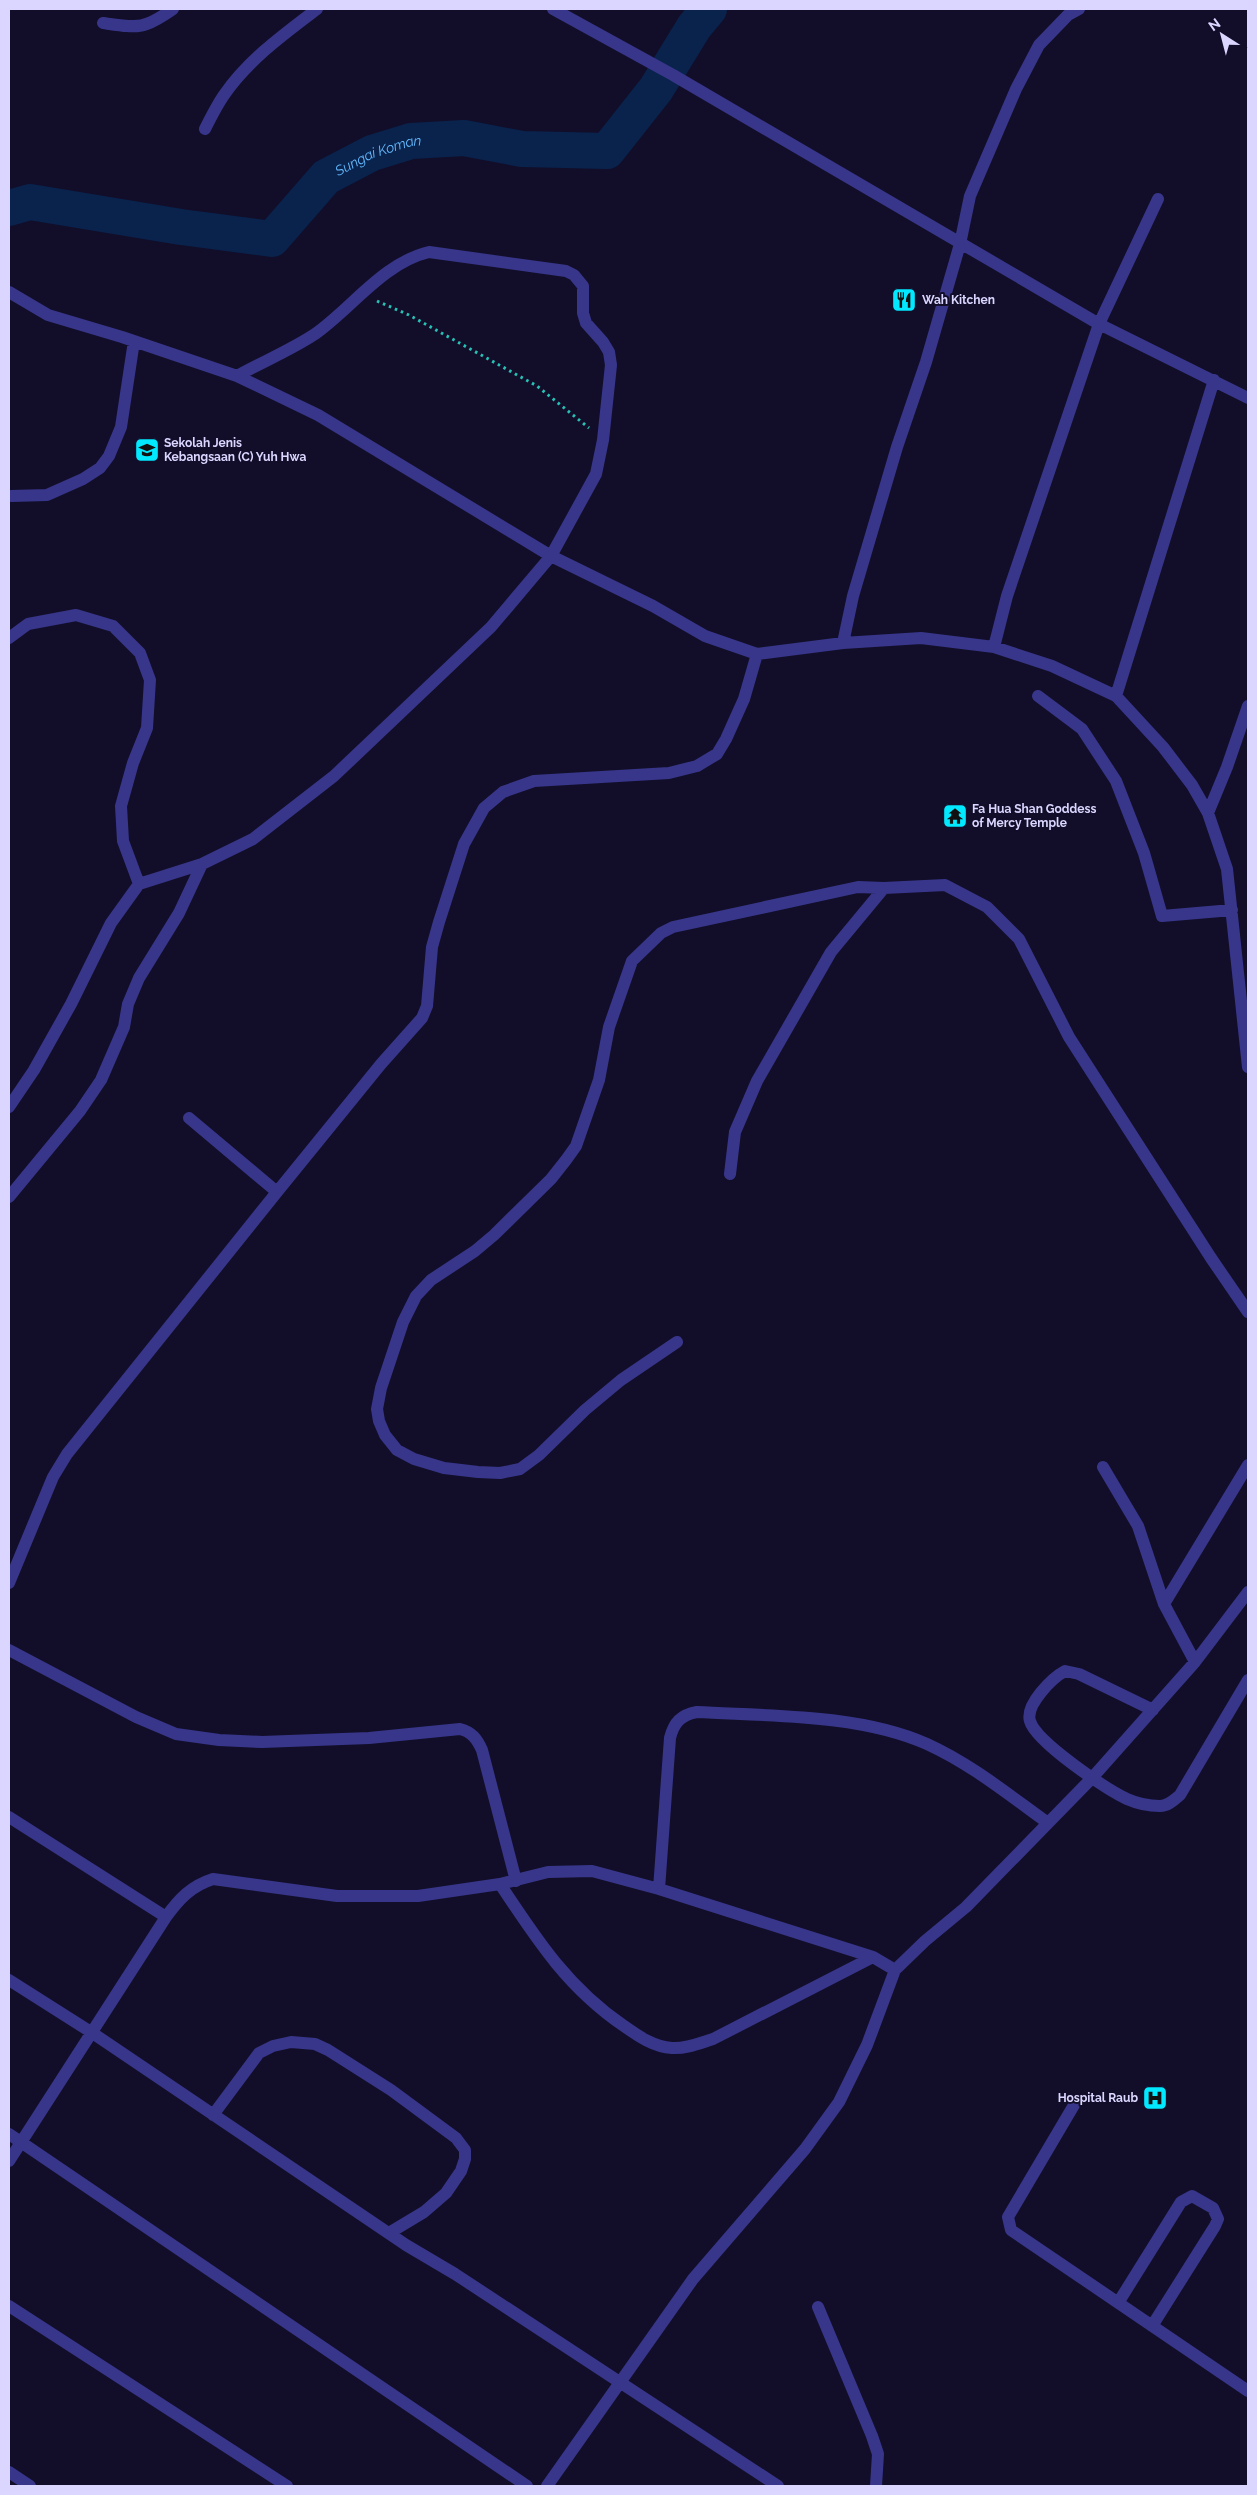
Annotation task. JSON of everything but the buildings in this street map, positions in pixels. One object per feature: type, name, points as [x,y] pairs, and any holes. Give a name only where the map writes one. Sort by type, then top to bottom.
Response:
[{"type":"street","points":[[103,23],[134,28],[143,26],[173,9]]},
{"type":"street","points":[[205,128],[224,95],[246,70],[277,40],[317,9]]},
{"type":"street","points":[[553,9],[673,75],[1099,324],[1248,398]]},
{"type":"street","points":[[843,643],[853,596],[889,475],[926,362],[960,244],[970,196],[1020,81],[1039,45],[1068,14],[1079,9]]},
{"type":"street","points":[[994,647],[1007,596],[1099,324],[1158,199]]},
{"type":"street","points":[[9,1107],[34,1070],[71,1004],[111,923],[139,884],[202,864],[253,839],[334,776],[491,627],[551,556],[596,474],[603,440],[610,385],[609,352],[586,323],[583,313],[583,286],[574,275],[566,271],[429,252],[415,256],[398,265],[314,334],[237,376]]},
{"type":"street","points":[[9,292],[48,315],[134,341],[237,376],[318,415],[551,556],[654,606],[705,636],[757,654],[843,643],[921,638],[994,647],[1052,666],[1116,696],[1163,748],[1192,785],[1208,813],[1227,869],[1248,1067]]},
{"type":"street","points":[[10,496],[47,495],[83,479],[100,468],[109,456],[121,427],[134,341]]},
{"type":"street","points":[[1116,696],[1214,380]]},
{"type":"street","points":[[9,638],[28,624],[76,615],[113,626],[140,653],[150,680],[147,728],[133,763],[121,806],[123,841],[139,884]]},
{"type":"street","points":[[9,1583],[53,1477],[67,1454],[381,1064],[422,1018],[427,1006],[432,947],[439,922],[464,844],[484,808],[503,792],[534,781],[669,774],[697,766],[717,754],[726,740],[744,699],[757,654]]},
{"type":"street","points":[[1038,696],[1082,729],[1116,781],[1144,853],[1162,916],[1232,910]]},
{"type":"street","points":[[1208,813],[1227,767],[1248,706]]},
{"type":"street","points":[[9,1196],[80,1111],[101,1080],[124,1028],[128,1004],[139,978],[179,913],[202,864]]},
{"type":"street","points":[[677,1342],[620,1380],[585,1410],[539,1455],[520,1468],[500,1473],[478,1472],[444,1468],[414,1459],[397,1450],[385,1435],[378,1420],[377,1409],[381,1388],[403,1322],[416,1296],[431,1280],[475,1251],[494,1235],[551,1179],[576,1146],[599,1080],[609,1027],[632,961],[661,933],[673,928],[858,887],[884,888],[945,885],[987,907],[1019,940],[1069,1037],[1210,1258],[1248,1312]]},
{"type":"street","points":[[730,1174],[735,1132],[757,1081],[831,952],[884,888]]},
{"type":"street","points":[[189,1118],[277,1192]]},
{"type":"street","points":[[1164,1604],[1248,1465]]},
{"type":"street","points":[[1103,1467],[1138,1526],[1164,1604],[1195,1662]]},
{"type":"street","points":[[547,2486],[693,2279],[805,2149],[839,2102],[867,2045],[895,1970],[925,1941],[966,1907],[1092,1778],[1195,1662],[1248,1592]]},
{"type":"street","points":[[9,1650],[136,1717],[176,1734],[219,1740],[262,1742],[369,1738],[467,1731],[478,1742],[482,1750],[516,1881]]},
{"type":"street","points":[[1153,1710],[1078,1674],[1065,1671],[1055,1677],[1031,1707],[1029,1719],[1035,1732],[1092,1778],[1128,1800],[1147,1804],[1168,1804],[1180,1795],[1248,1680]]},
{"type":"street","points":[[659,1889],[670,1738],[676,1722],[688,1714],[697,1712],[832,1721],[873,1727],[926,1743],[972,1768],[1048,1823]]},
{"type":"street","points":[[9,1817],[166,1917]]},
{"type":"street","points":[[9,2161],[166,1917],[181,1897],[199,1884],[213,1879],[337,1896],[418,1896],[500,1884],[548,1872],[592,1871],[659,1889],[873,1957],[895,1970]]},
{"type":"street","points":[[500,1884],[556,1966],[578,1990],[605,2014],[636,2034],[655,2044],[672,2048],[713,2039],[873,1957]]},
{"type":"street","points":[[9,1980],[91,2032],[389,2233],[778,2486]]},
{"type":"street","points":[[213,2115],[259,2053],[273,2046],[291,2042],[315,2044],[328,2050],[391,2090],[456,2138],[465,2150],[465,2160],[458,2176],[446,2193],[424,2212],[389,2233]]},
{"type":"street","points":[[1074,2105],[1008,2217],[1010,2230],[1248,2391]]},
{"type":"street","points":[[9,2134],[527,2486]]},
{"type":"street","points":[[1118,2303],[1181,2202],[1192,2196],[1213,2208],[1218,2219],[1216,2226],[1152,2326]]},
{"type":"street","points":[[9,2306],[287,2486]]},
{"type":"street","points":[[818,2307],[878,2454],[876,2486]]},
{"type":"street","points":[[9,2472],[30,2486]]},
{"type":"path","points":[[362,295],[409,315],[537,386],[603,440]]},
{"type":"waterway","name":"Sungai Koman","points":[[9,208],[30,202],[181,227],[272,239],[326,177],[372,153],[411,141],[464,138],[522,149],[607,151],[656,89],[694,27],[709,9]]},
{"type":"place","name":"Wah Kitchen","points":[[904,300]]},
{"type":"place","name":"Sekolah Jenis Kebangsaan (C) Yuh Hwa","points":[[147,450]]},
{"type":"place","name":"Fa Hua Shan Goddess of Mercy Temple","points":[[955,816]]},
{"type":"place","name":"Hospital Raub","points":[[1155,2098]]}]
